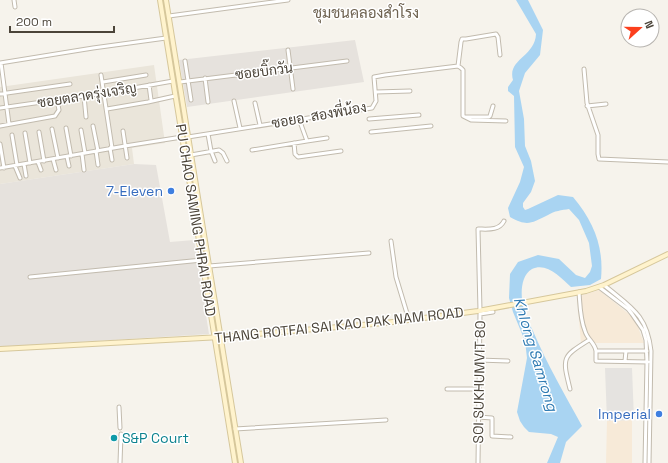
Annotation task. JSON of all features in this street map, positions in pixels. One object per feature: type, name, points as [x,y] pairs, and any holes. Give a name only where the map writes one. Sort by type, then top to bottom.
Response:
[{"type":"main road","name":"PU CHAO SAMING PHRAI ROAD","points":[[160,0],[235,463]]},
{"type":"main road","name":"PU CHAO SAMING PHRAI ROAD","points":[[166,0],[241,463]]},
{"type":"main road","points":[[182,137],[188,137]]},
{"type":"main road","name":"THANG ROTFAI SAI KAO PAK NAM ROAD","points":[[0,349],[214,338],[480,312],[599,287],[668,254]]},
{"type":"street","points":[[14,0],[15,7]]},
{"type":"street","points":[[169,16],[288,0]]},
{"type":"street","points":[[500,55],[498,37],[496,34],[466,38],[462,40],[458,66],[463,70],[462,114],[471,120],[506,121]]},
{"type":"street","points":[[9,124],[0,63],[173,37]]},
{"type":"street","points":[[288,50],[293,89]]},
{"type":"street","points":[[185,61],[190,100]]},
{"type":"street","name":"ซอยบิ๊กวัน","points":[[180,82],[347,61]]},
{"type":"street","name":"ซอยอ. สองพี่น้อง","points":[[188,137],[372,108],[376,101],[374,78],[385,75],[458,66]]},
{"type":"street","points":[[584,69],[587,106],[598,135],[599,159],[668,162]]},
{"type":"street","points":[[101,75],[107,109],[106,115],[112,160]]},
{"type":"street","points":[[103,82],[146,75]]},
{"type":"street","points":[[205,78],[208,102]]},
{"type":"street","name":"ซอยตลาดรุ่งเจริญ","points":[[0,108],[104,93],[173,81]]},
{"type":"street","points":[[0,94],[70,84]]},
{"type":"street","points":[[149,85],[151,100]]},
{"type":"street","points":[[376,92],[410,91]]},
{"type":"street","points":[[84,96],[86,117]]},
{"type":"street","name":"ซอยตลาดรุ่งเจริญ","points":[[107,109],[175,96]]},
{"type":"street","points":[[0,126],[55,116],[59,110],[58,100]]},
{"type":"street","points":[[234,101],[240,128]]},
{"type":"street","points":[[255,103],[260,125]]},
{"type":"street","points":[[587,106],[606,104]]},
{"type":"street","points":[[465,117],[489,117],[493,106]]},
{"type":"street","points":[[369,119],[419,115]]},
{"type":"street","points":[[299,119],[307,141]]},
{"type":"street","points":[[94,126],[98,165]]},
{"type":"street","points":[[371,132],[431,126]]},
{"type":"street","points":[[66,128],[69,166]]},
{"type":"street","points":[[52,129],[58,158]]},
{"type":"street","points":[[81,130],[84,170]]},
{"type":"street","points":[[122,131],[127,158]]},
{"type":"street","points":[[39,132],[44,161]]},
{"type":"street","points":[[25,133],[30,163]]},
{"type":"street","points":[[208,134],[210,151],[215,161]]},
{"type":"street","points":[[12,135],[16,165],[20,178]]},
{"type":"street","points":[[0,144],[2,168],[111,148],[182,137]]},
{"type":"street","points":[[252,150],[327,138]]},
{"type":"street","points":[[294,143],[295,154],[298,157],[341,151]]},
{"type":"street","points":[[191,155],[210,151],[222,151],[227,161]]},
{"type":"street","points":[[53,159],[56,170]]},
{"type":"street","points":[[38,162],[41,170]]},
{"type":"street","points":[[24,164],[26,176]]},
{"type":"street","points":[[195,216],[201,215]]},
{"type":"street","points":[[480,312],[478,229],[496,228],[502,225],[504,221]]},
{"type":"street","points":[[391,241],[396,277],[408,320]]},
{"type":"street","points":[[209,266],[369,254]]},
{"type":"street","points":[[30,277],[202,260]]},
{"type":"street","points":[[604,285],[627,306]]},
{"type":"street","points":[[599,287],[634,309],[641,319],[649,340],[645,463]]},
{"type":"street","points":[[579,292],[584,330],[589,340],[594,345],[596,351],[596,361],[648,362]]},
{"type":"street","name":"SOI SUKHUMVIT 80","points":[[478,463],[478,360],[480,312],[493,312]]},
{"type":"street","points":[[645,329],[648,362],[648,463]]},
{"type":"street","points":[[570,389],[566,373],[566,358],[571,351],[589,340]]},
{"type":"street","points":[[596,351],[646,351]]},
{"type":"street","points":[[625,361],[626,351]]},
{"type":"street","points":[[478,360],[508,361]]},
{"type":"street","points":[[447,389],[478,389]]},
{"type":"street","points":[[119,407],[120,428]]},
{"type":"street","points":[[478,417],[492,418],[492,436],[510,437]]},
{"type":"street","points":[[236,429],[386,420]]},
{"type":"street","points":[[120,434],[120,463]]},
{"type":"shaded area","points":[[355,40],[364,82],[187,107],[179,60]]},
{"type":"shaded area","points":[[154,65],[165,143],[132,148],[134,164],[0,184],[0,87]]},
{"type":"shaded area","points":[[134,164],[156,165],[170,242],[194,240],[209,334],[0,347],[0,184]]},
{"type":"shaded area","points":[[599,290],[635,319],[644,343],[581,343],[577,297]]},
{"type":"shaded area","points":[[605,368],[632,368],[634,420],[607,421]]},
{"type":"shaded area","points":[[632,420],[632,463],[606,463],[607,421]]},
{"type":"water","name":"Khlong Samrong","points":[[516,0],[528,0],[543,30],[540,55],[525,73],[519,91],[524,119],[525,146],[531,161],[535,181],[531,192],[523,203],[523,207],[525,210],[528,209],[558,195],[573,197],[592,225],[601,256],[601,279],[590,285],[571,287],[553,272],[548,269],[538,267],[532,269],[526,275],[523,282],[523,307],[538,343],[582,426],[566,442],[560,463],[547,463],[558,437],[551,434],[529,432],[520,421],[517,412],[527,358],[525,341],[509,298],[510,274],[518,262],[538,255],[559,259],[576,275],[585,278],[590,272],[592,266],[589,243],[579,220],[569,209],[555,212],[529,223],[521,222],[510,217],[508,208],[520,182],[524,167],[515,147],[514,96],[508,91],[508,87],[513,80],[512,73],[514,67],[531,48],[536,34]]},
{"type":"place","name":"7-Eleven","points":[[171,191]]},
{"type":"place","name":"Imperial","points":[[659,414]]},
{"type":"place","name":"S&P Court","points":[[114,438]]},
{"type":"district","name":"ชุมชนคลองสำโรง","points":[[366,12]]}]
